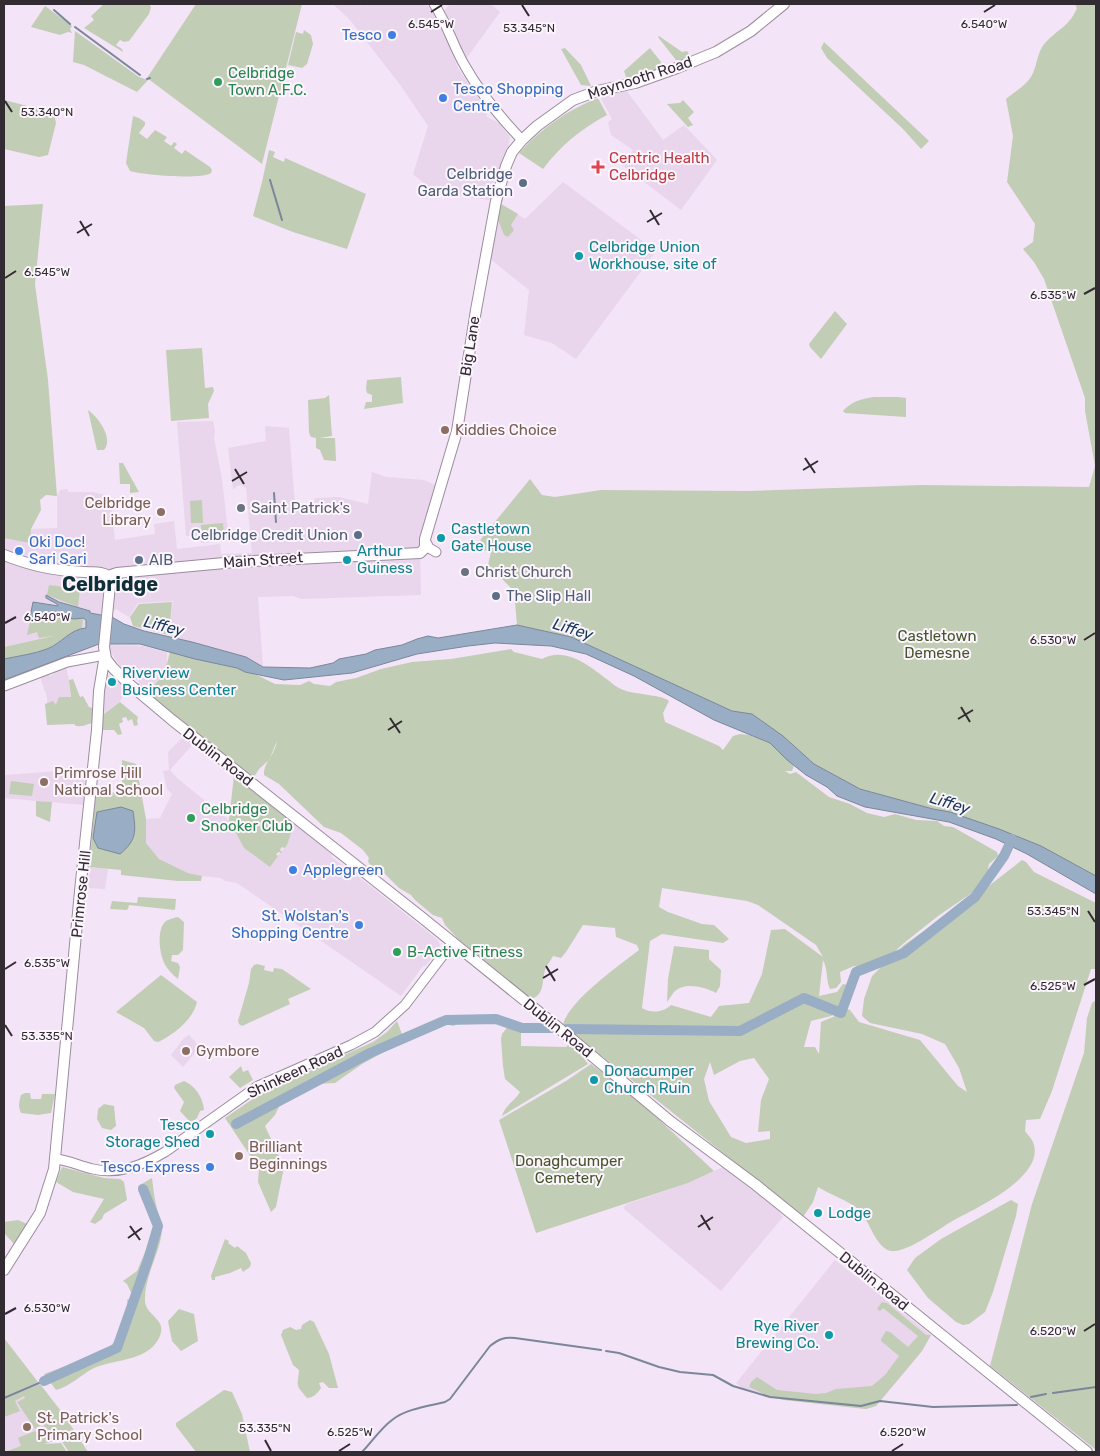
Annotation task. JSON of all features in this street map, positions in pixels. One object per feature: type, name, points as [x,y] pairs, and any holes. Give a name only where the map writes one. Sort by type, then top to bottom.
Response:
[{"type":"main road","name":"Maynooth Road","points":[[522,140],[573,100],[597,91],[635,83],[716,52],[751,31],[784,4]]},
{"type":"main road","name":"Big Lane","points":[[420,552],[425,548],[425,539],[457,431],[476,310],[496,202],[506,166],[512,152],[522,140]]},
{"type":"main road","name":"Main Street","points":[[4,555],[38,567],[53,570],[100,573],[108,576],[117,573],[226,562],[420,552]]},
{"type":"main road","name":"Primrose Hill","points":[[4,1270],[40,1213],[51,1182],[55,1158],[97,730],[110,585],[108,576]]},
{"type":"main road","name":"Dublin Road","points":[[104,651],[108,663],[119,675],[165,714],[453,942],[670,1121],[756,1186],[1087,1452]]},
{"type":"street","points":[[434,4],[444,20],[465,66],[503,121],[522,140]]},
{"type":"street","points":[[425,539],[429,548],[436,552]]},
{"type":"street","points":[[4,686],[67,662],[104,651]]},
{"type":"street","name":"Shinkeen Road","points":[[55,1158],[103,1171],[123,1170],[149,1161],[258,1086],[351,1045],[375,1032],[404,1004],[453,942]]},
{"type":"shaded area","name":"Tesco Shopping Centre","points":[[333,4],[361,4],[359,8],[362,4],[426,4],[439,21],[458,68],[484,107],[487,117],[499,123],[510,137],[508,149],[497,173],[489,200],[462,196],[447,183],[437,194],[413,174],[428,126],[401,86],[350,20]]},
{"type":"shaded area","points":[[450,4],[491,4],[500,12],[466,59],[443,12]]},
{"type":"shaded area","points":[[623,86],[663,140],[684,125],[717,160],[681,210],[622,165],[633,150],[611,135],[608,122],[612,119],[597,91]]},
{"type":"shaded area","points":[[563,182],[656,251],[576,359],[552,343],[524,335],[529,290],[489,258],[501,204],[525,219]]},
{"type":"shaded area","points":[[213,421],[229,541],[201,543],[200,536],[186,536],[177,422]]},
{"type":"shaded area","points":[[265,426],[289,428],[295,505],[314,504],[315,498],[339,497],[368,504],[372,472],[386,477],[424,480],[440,487],[420,553],[421,595],[301,599],[293,596],[258,597],[263,667],[246,657],[172,637],[169,632],[173,601],[138,603],[129,617],[116,609],[107,616],[90,613],[86,628],[4,647],[4,532],[29,543],[31,529],[57,528],[57,496],[60,490],[68,489],[68,492],[92,492],[110,496],[115,540],[155,534],[154,524],[174,521],[177,549],[220,544],[221,554],[252,553],[246,488],[241,485],[233,490],[228,448],[266,441]]},
{"type":"shaded area","points":[[109,645],[143,646],[167,652],[167,666],[164,675],[148,694],[138,685],[139,681],[123,670],[109,650]]},
{"type":"shaded area","points":[[66,667],[71,701],[47,714],[47,697],[40,677],[48,674],[50,676],[54,672]]},
{"type":"shaded area","points":[[105,672],[128,690],[117,705],[103,715]]},
{"type":"shaded area","points":[[185,735],[193,744],[170,770],[177,778],[229,820],[244,848],[270,866],[288,843],[294,823],[331,854],[333,858],[438,940],[439,950],[423,966],[401,996],[237,883],[225,881],[221,878],[188,873],[159,859],[146,843],[146,819],[160,818],[172,794],[167,789],[163,771],[169,770],[168,752]]},
{"type":"shaded area","name":"Primrose Hill National School","points":[[85,769],[84,805],[4,798],[5,775]]},
{"type":"shaded area","points":[[89,867],[108,869],[105,889],[88,888]]},
{"type":"shaded area","name":"Gymbore","points":[[189,1035],[200,1047],[183,1067],[171,1055],[184,1038]]},
{"type":"shaded area","points":[[723,1167],[777,1209],[783,1217],[721,1291],[623,1208],[627,1204],[688,1183]]},
{"type":"shaded area","points":[[835,1260],[931,1335],[922,1351],[876,1406],[866,1409],[784,1400],[742,1388],[736,1383]]},
{"type":"shaded area","name":"St. Patrick's Primary School","points":[[21,1392],[60,1439],[20,1452],[4,1452],[4,1399]]},
{"type":"green space","points":[[104,4],[149,4],[151,7],[149,14],[129,41],[124,42],[120,40],[116,45],[123,52],[84,28],[94,20],[91,16]]},
{"type":"green space","name":"Celbridge Town A.F.C.","points":[[196,4],[302,4],[262,164],[147,78]]},
{"type":"green space","name":"Castletown Demesne","points":[[1075,4],[1096,4],[1096,876],[1041,846],[950,812],[860,789],[814,764],[783,736],[752,714],[732,711],[571,637],[517,625],[514,591],[488,565],[491,552],[483,550],[479,545],[481,539],[530,479],[542,495],[555,497],[601,490],[749,491],[923,485],[1089,487],[1095,466],[1085,411],[1085,398],[1044,279],[1034,262],[1023,249],[1033,242],[1035,224],[1007,182],[1013,136],[1006,99],[1030,79],[1044,44],[1071,18],[1077,8]]},
{"type":"green space","points":[[45,6],[72,26],[70,29],[72,33],[68,32],[60,35],[31,27]]},
{"type":"green space","points":[[304,30],[311,35],[313,44],[307,64],[302,68],[288,65],[296,32],[303,34]]},
{"type":"green space","points":[[75,31],[139,77],[148,80],[137,92],[84,65],[73,62]]},
{"type":"green space","points":[[659,36],[682,52],[687,51],[691,58],[682,61],[676,60]]},
{"type":"green space","points":[[824,42],[929,141],[921,149],[903,129],[827,58],[821,48]]},
{"type":"green space","points":[[565,48],[581,65],[591,86],[581,85],[561,49]]},
{"type":"green space","points":[[650,48],[661,62],[662,67],[627,80],[624,71]]},
{"type":"green space","points":[[598,98],[607,115],[572,138],[543,169],[519,153],[556,121],[576,108]]},
{"type":"green space","points":[[4,100],[54,114],[56,123],[48,155],[39,157],[4,149]]},
{"type":"green space","points":[[683,100],[694,112],[688,118],[693,125],[688,127],[667,104],[680,103]]},
{"type":"green space","points":[[133,116],[145,122],[139,133],[147,139],[155,130],[167,137],[164,141],[171,146],[174,142],[177,144],[174,148],[182,154],[185,150],[210,167],[211,173],[184,176],[130,171],[126,163]]},
{"type":"green space","points":[[269,150],[275,152],[273,157],[284,162],[285,158],[366,194],[347,249],[293,232],[253,216]]},
{"type":"green space","points":[[43,204],[35,284],[48,380],[57,496],[46,495],[40,500],[41,510],[31,529],[30,543],[4,538],[4,206]]},
{"type":"green space","points":[[501,204],[518,214],[511,225],[514,230],[508,237],[504,235],[497,217]]},
{"type":"green space","points":[[835,311],[847,324],[821,359],[809,344]]},
{"type":"green space","points":[[202,348],[205,388],[213,387],[214,391],[208,404],[209,418],[171,421],[166,350]]},
{"type":"green space","points":[[401,377],[403,403],[364,409],[366,402],[372,402],[372,395],[367,393],[366,389],[367,380]]},
{"type":"green space","points":[[329,395],[332,436],[319,438],[335,438],[336,461],[324,460],[320,450],[316,448],[316,438],[311,437],[309,433],[308,400],[325,398]]},
{"type":"green space","points":[[874,397],[906,398],[906,417],[845,413],[843,411],[857,401]]},
{"type":"green space","points":[[88,410],[104,428],[107,445],[104,450],[97,450]]},
{"type":"green space","points":[[119,463],[123,463],[139,492],[130,493],[130,484],[120,484]]},
{"type":"green space","points":[[202,500],[203,523],[191,523],[190,501]]},
{"type":"green space","points":[[223,523],[224,536],[202,538],[201,525]]},
{"type":"green space","points":[[49,585],[80,589],[78,607],[47,595]]},
{"type":"green space","points":[[172,602],[169,635],[133,626],[130,617],[139,604]]},
{"type":"green space","points":[[56,615],[74,619],[83,618],[82,628],[72,632],[47,649],[4,659],[4,647],[53,636],[39,638],[37,632],[27,635],[31,617]]},
{"type":"green space","points":[[511,649],[514,652],[542,659],[551,656],[568,656],[577,659],[621,689],[660,697],[669,701],[663,713],[665,722],[719,746],[723,750],[733,736],[740,734],[749,735],[770,743],[794,766],[792,771],[785,771],[790,774],[796,772],[829,797],[850,804],[867,813],[884,817],[895,814],[916,820],[937,821],[944,826],[953,827],[997,852],[998,856],[989,864],[987,876],[976,890],[938,916],[889,957],[869,968],[854,966],[840,972],[841,982],[836,988],[830,989],[823,960],[819,996],[837,992],[843,984],[848,985],[846,1006],[831,1016],[811,1021],[804,1047],[815,1047],[819,1054],[821,1022],[847,1009],[850,1010],[859,1022],[920,1040],[958,1086],[967,1092],[959,1068],[945,1044],[922,1034],[870,1023],[862,1016],[864,999],[872,976],[904,945],[990,885],[1022,860],[1026,862],[1034,872],[1096,903],[1096,969],[1091,969],[1052,1091],[1040,1119],[1026,1120],[1025,1131],[1032,1140],[1035,1153],[1030,1166],[1021,1178],[993,1199],[915,1244],[899,1250],[887,1250],[878,1241],[858,1209],[818,1187],[813,1202],[803,1217],[563,1025],[574,1005],[596,984],[639,950],[637,945],[616,937],[615,928],[583,925],[561,958],[553,956],[546,967],[539,994],[531,999],[459,940],[445,925],[442,918],[433,915],[411,895],[399,888],[378,867],[371,865],[368,861],[369,858],[363,850],[341,833],[324,827],[279,784],[264,775],[268,761],[259,769],[254,777],[188,728],[148,694],[164,675],[170,652],[237,668],[275,684],[300,685],[309,681],[314,684],[330,686],[336,682],[412,662],[451,659]],"holes":[[[662,888],[747,901],[758,905],[816,945],[823,957],[785,929],[771,930],[762,974],[749,1003],[719,1006],[711,1017],[671,1005],[658,1011],[646,1010],[642,1008],[650,941],[662,934],[723,943],[729,939],[714,925],[702,924],[659,907]],[[754,1058],[769,1079],[761,1100],[758,1132],[770,1131],[770,1139],[746,1143],[731,1137],[709,1101],[704,1079],[710,1062],[714,1075],[740,1061]]]},
{"type":"green space","points":[[73,679],[80,697],[83,696],[89,707],[96,709],[95,723],[79,726],[74,724],[47,725],[45,704],[53,701],[56,705],[59,697],[71,697],[69,680]]},
{"type":"green space","points":[[120,702],[138,717],[138,725],[134,726],[132,719],[128,721],[126,717],[122,718],[123,722],[119,724],[122,734],[118,735],[114,730],[102,730],[103,715]]},
{"type":"green space","points":[[122,760],[136,764],[146,819],[146,843],[159,859],[188,873],[202,876],[201,881],[178,881],[121,875],[121,870],[89,867],[96,791],[122,793]]},
{"type":"green space","points":[[234,775],[294,823],[288,843],[285,848],[282,847],[281,853],[276,854],[278,856],[270,867],[244,848],[229,820]]},
{"type":"green space","points":[[11,781],[34,784],[32,796],[9,794]]},
{"type":"green space","points":[[36,801],[52,802],[50,822],[36,816]]},
{"type":"green space","points":[[138,897],[176,899],[175,910],[129,905],[126,910],[110,909],[112,901],[137,903]]},
{"type":"green space","points":[[178,917],[184,922],[183,950],[178,955],[172,955],[171,961],[178,963],[180,967],[178,979],[164,963],[160,934],[163,924],[167,920]]},
{"type":"green space","points":[[674,946],[709,950],[709,959],[721,970],[720,986],[716,993],[700,987],[689,986],[679,988],[667,1002],[668,979]]},
{"type":"green space","points":[[257,964],[265,966],[264,970],[273,972],[274,968],[282,969],[311,989],[288,999],[290,1004],[242,1026],[238,1021],[251,969]]},
{"type":"green space","points":[[161,975],[197,1002],[187,1021],[158,1042],[154,1041],[144,1028],[116,1012]]},
{"type":"green space","points":[[1096,1000],[1096,1450],[990,1366],[1032,1204],[1084,1053],[1087,1018],[1092,1003]]},
{"type":"green space","points":[[482,1014],[454,1026],[443,1024],[410,1038],[362,1064],[335,1083],[315,1084],[283,1098],[275,1115],[265,1126],[284,1167],[276,1207],[271,1212],[258,1182],[259,1169],[225,1118],[263,1092],[373,1042],[387,1032],[397,1021],[402,1034],[429,1023]]},
{"type":"green space","points":[[510,1024],[521,1028],[521,1046],[566,1047],[569,1044],[588,1064],[502,1116],[505,1109],[520,1092],[505,1079],[503,1066],[501,1039],[502,1034]]},
{"type":"green space","name":"Donaghcumper Cemetery","points":[[591,1064],[638,1100],[714,1171],[688,1183],[536,1233],[499,1120],[566,1081]]},
{"type":"green space","points":[[241,1066],[243,1072],[248,1070],[253,1080],[240,1088],[229,1077]]},
{"type":"green space","points":[[184,1081],[195,1089],[204,1110],[200,1111],[197,1118],[191,1123],[180,1111],[184,1102],[174,1088],[175,1085]]},
{"type":"green space","points":[[30,1093],[31,1099],[41,1099],[42,1094],[55,1094],[51,1113],[38,1115],[21,1113],[19,1107],[21,1095]]},
{"type":"green space","points":[[104,1104],[114,1106],[116,1126],[111,1130],[102,1128],[97,1119],[98,1109]]},
{"type":"green space","points":[[62,1167],[104,1178],[120,1179],[124,1182],[127,1200],[104,1214],[102,1219],[95,1224],[90,1222],[104,1199],[73,1192],[56,1182]]},
{"type":"green space","points":[[152,1178],[162,1230],[161,1239],[149,1274],[145,1301],[149,1311],[161,1327],[158,1340],[152,1347],[137,1356],[92,1369],[70,1384],[56,1390],[44,1374],[108,1349],[119,1336],[124,1326],[128,1307],[127,1300],[133,1297],[127,1284],[123,1281],[137,1271],[156,1226],[138,1186]]},
{"type":"green space","points":[[1011,1200],[1018,1204],[1016,1216],[993,1292],[985,1312],[969,1324],[963,1325],[956,1322],[928,1298],[907,1270],[915,1258],[941,1239]]},
{"type":"green space","points":[[18,1220],[27,1224],[14,1244],[4,1233],[4,1222]]},
{"type":"green space","points":[[225,1239],[235,1248],[237,1246],[246,1253],[251,1263],[250,1267],[243,1272],[241,1268],[215,1277],[215,1280],[212,1280],[211,1276]]},
{"type":"green space","points":[[882,1302],[887,1303],[926,1335],[931,1335],[922,1351],[876,1406],[866,1409],[784,1400],[768,1396],[749,1387],[751,1382],[757,1377],[777,1390],[816,1394],[836,1389],[872,1386],[885,1375],[899,1356],[881,1341],[886,1331],[890,1332],[908,1347],[918,1336],[883,1308],[880,1311],[877,1309]]},
{"type":"green space","points":[[179,1309],[194,1314],[198,1341],[181,1351],[172,1341],[168,1321]]},
{"type":"green space","points":[[310,1320],[314,1322],[329,1354],[338,1388],[329,1388],[323,1382],[319,1383],[321,1388],[318,1392],[307,1398],[298,1387],[299,1370],[293,1365],[281,1335],[283,1330],[290,1327],[296,1330],[301,1329],[302,1325]]},
{"type":"green space","points":[[4,1338],[38,1382],[4,1397]]},
{"type":"green space","points":[[40,1384],[64,1415],[88,1452],[69,1452],[60,1439],[44,1444],[61,1443],[67,1452],[5,1452],[21,1446],[18,1438],[35,1431],[40,1437],[49,1432],[42,1424],[35,1429],[17,1402],[25,1398],[24,1396],[15,1401],[20,1411],[4,1417],[4,1399]]},
{"type":"green space","points":[[224,1390],[232,1392],[242,1414],[250,1452],[196,1452],[176,1426],[176,1423]]},
{"type":"water","points":[[46,595],[59,602],[90,611],[90,613],[112,617],[124,624],[144,631],[246,657],[263,667],[310,668],[375,650],[402,645],[428,636],[438,638],[517,625],[571,637],[732,711],[752,714],[783,736],[814,764],[860,789],[950,812],[1041,846],[1096,876],[1096,894],[1027,854],[996,839],[949,822],[865,807],[837,796],[827,787],[806,775],[770,743],[714,720],[634,676],[586,654],[551,646],[495,643],[468,646],[417,654],[352,673],[284,680],[245,672],[237,668],[140,644],[99,644],[4,680],[4,659],[47,649],[75,631],[86,628],[86,620],[83,618],[74,619],[56,615],[30,617],[33,602],[58,606],[46,598]]},
{"type":"water","points":[[121,807],[133,811],[135,830],[130,844],[120,854],[98,848],[93,838],[97,812]]},
{"type":"waterway","points":[[54,10],[70,24]]},
{"type":"waterway","points":[[75,27],[140,75]]},
{"type":"waterway","points":[[270,180],[282,220]]},
{"type":"waterway","points":[[274,493],[276,522]]},
{"type":"waterway","points":[[567,1029],[740,1031],[804,998],[841,1013],[856,972],[904,953],[975,897],[1004,856],[1012,839]]},
{"type":"waterway","points":[[236,1124],[370,1053],[446,1020],[496,1019],[522,1028],[552,1028]]},
{"type":"waterway","points":[[44,1381],[117,1348],[158,1226],[143,1189]]},
{"type":"waterway","points":[[362,1452],[384,1427],[397,1416],[450,1399],[490,1346],[499,1340],[515,1338],[601,1350]]},
{"type":"waterway","points":[[606,1351],[619,1353],[680,1372],[713,1375],[733,1386],[770,1397],[861,1406],[880,1401],[933,1407],[1017,1405]]},
{"type":"waterway","points":[[4,1398],[39,1383]]},
{"type":"waterway","points":[[1053,1393],[1096,1387]]},
{"type":"waterway","points":[[1031,1397],[1046,1394]]},
{"type":"place","name":"Tesco","points":[[392,35]]},
{"type":"place","name":"Celbridge Town A.F.C.","points":[[218,82]]},
{"type":"place","name":"Tesco Shopping Centre","points":[[443,98]]},
{"type":"place","name":"Centric Health Celbridge","points":[[598,167]]},
{"type":"place","name":"Celbridge Garda Station","points":[[523,183]]},
{"type":"place","name":"Celbridge Union Workhouse, site of","points":[[579,256]]},
{"type":"place","name":"Kiddies Choice","points":[[445,430]]},
{"type":"place","name":"Saint Patrick's","points":[[241,508]]},
{"type":"place","name":"Celbridge Library","points":[[161,512]]},
{"type":"place","name":"Celbridge Credit Union","points":[[358,535]]},
{"type":"place","name":"Castletown Gate House","points":[[441,538]]},
{"type":"place","name":"Oki Doc! Sari Sari","points":[[19,551]]},
{"type":"place","name":"AIB","points":[[139,560]]},
{"type":"place","name":"Arthur Guiness","points":[[347,560]]},
{"type":"place","name":"Christ Church","points":[[465,572]]},
{"type":"place","name":"The Slip Hall","points":[[496,596]]},
{"type":"place","name":"Riverview Business Center","points":[[112,682]]},
{"type":"place","name":"Primrose Hill National School","points":[[44,782]]},
{"type":"place","name":"Celbridge Snooker Club","points":[[191,818]]},
{"type":"place","name":"Applegreen","points":[[293,870]]},
{"type":"place","name":"St. Wolstan's Shopping Centre","points":[[359,925]]},
{"type":"place","name":"B-Active Fitness","points":[[397,952]]},
{"type":"place","name":"Gymbore","points":[[186,1051]]},
{"type":"place","name":"Donacumper Church Ruin","points":[[594,1080]]},
{"type":"place","name":"Tesco Storage Shed","points":[[210,1134]]},
{"type":"place","name":"Brilliant Beginnings","points":[[239,1156]]},
{"type":"place","name":"Tesco Express","points":[[210,1167]]},
{"type":"place","name":"Lodge","points":[[818,1213]]},
{"type":"place","name":"Rye River Brewing Co.","points":[[829,1335]]},
{"type":"place","name":"St. Patrick's Primary School","points":[[27,1427]]},
{"type":"district","name":"Celbridge","points":[[110,584]]},
{"type":"water label","name":"Liffey","points":[[164,626]]},
{"type":"water label","name":"Liffey","points":[[573,629]]},
{"type":"water label","name":"Liffey","points":[[950,803]]}]
